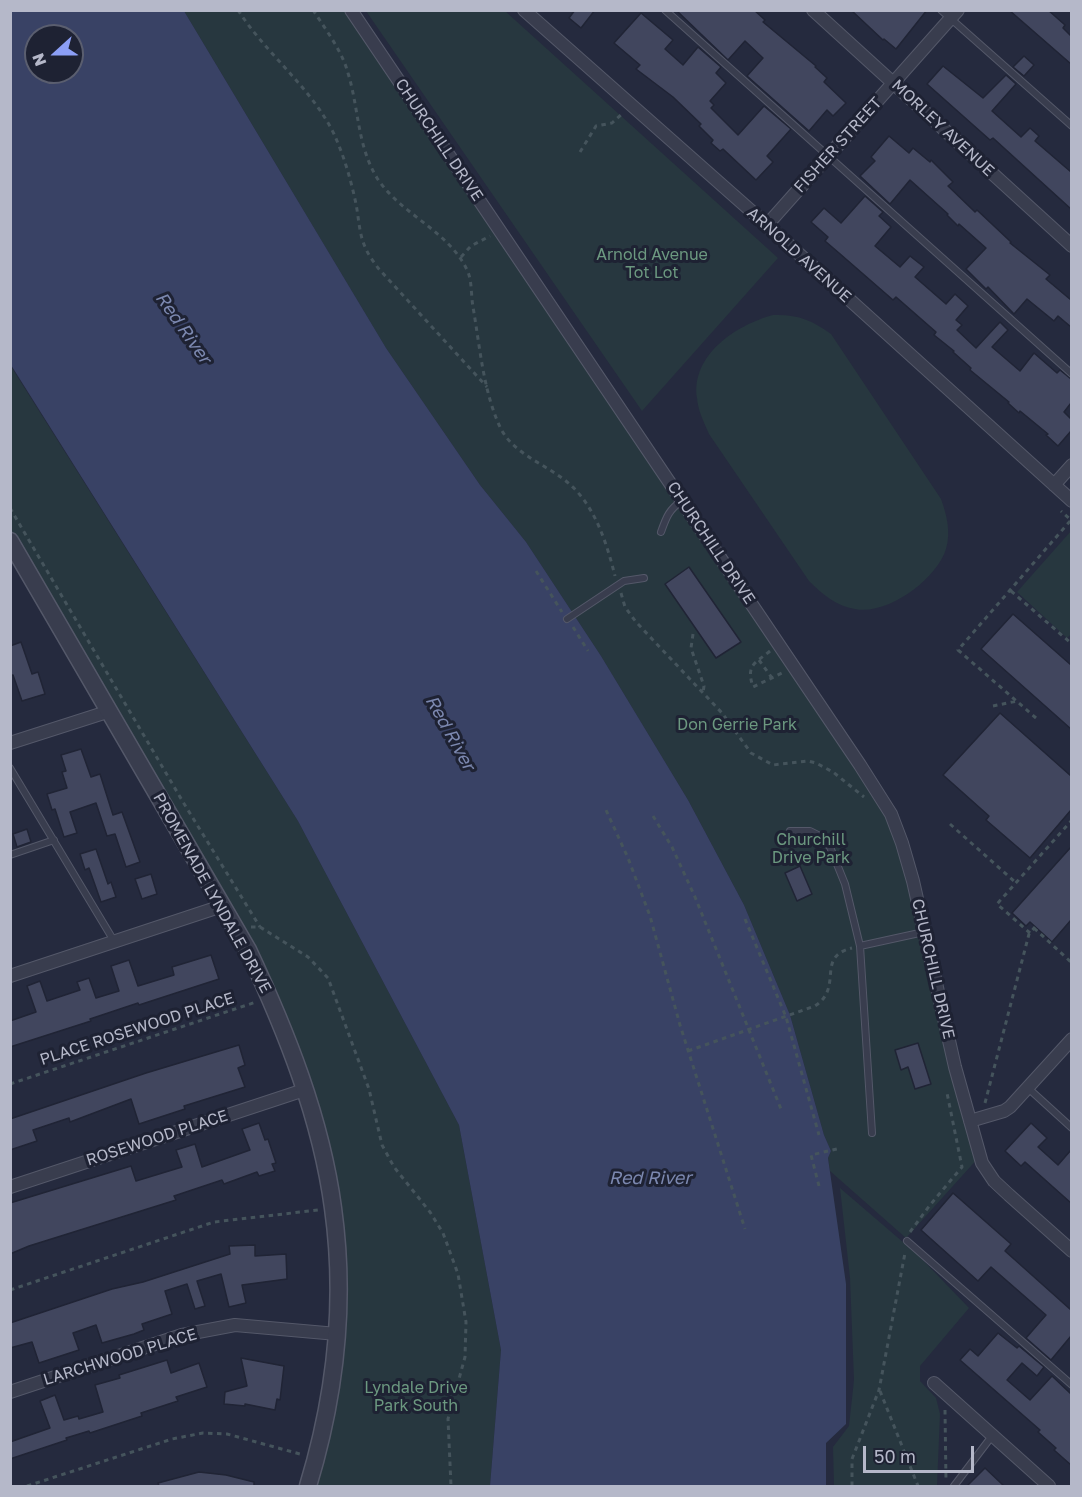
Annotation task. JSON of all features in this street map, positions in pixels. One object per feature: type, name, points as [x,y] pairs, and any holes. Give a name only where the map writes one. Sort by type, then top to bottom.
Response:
[{"type":"street","name":"CHURCHILL DRIVE","points":[[351,10],[891,814],[914,881],[955,1067],[982,1163],[993,1180],[1071,1251]]},
{"type":"street","name":"ARNOLD AVENUE","points":[[524,10],[1070,499]]},
{"type":"street","name":"MORLEY AVENUE","points":[[813,10],[1071,246]]},
{"type":"street","name":"FISHER STREET","points":[[766,225],[894,82],[950,13]]},
{"type":"street","points":[[1054,485],[1071,465]]},
{"type":"street","name":"PROMENADE LYNDALE DRIVE","points":[[10,541],[235,928],[271,998],[304,1090],[321,1145],[334,1208],[338,1274],[337,1334],[330,1393],[317,1457],[308,1486]]},
{"type":"street","points":[[10,743],[110,711]]},
{"type":"street","points":[[10,976],[222,906]]},
{"type":"street","points":[[969,1121],[1004,1111],[1028,1088],[1071,1039]]},
{"type":"street","name":"ROSEWOOD PLACE","points":[[10,1187],[304,1090]]},
{"type":"street","name":"LARCHWOOD PLACE","points":[[10,1392],[182,1335],[235,1325],[337,1334]]},
{"type":"street","points":[[938,1387],[1049,1486]]},
{"type":"lane","points":[[664,10],[1071,374]]},
{"type":"lane","points":[[950,13],[1071,126]]},
{"type":"lane","points":[[661,532],[671,508],[682,501]]},
{"type":"lane","points":[[567,619],[624,581],[644,578]]},
{"type":"lane","points":[[10,768],[114,942]]},
{"type":"lane","points":[[790,831],[810,831],[820,836],[830,847],[845,884],[860,946],[872,1133]]},
{"type":"lane","points":[[10,855],[54,840]]},
{"type":"lane","points":[[860,946],[925,932]]},
{"type":"lane","points":[[1028,1088],[1071,1128]]},
{"type":"lane","points":[[907,1241],[1071,1385]]},
{"type":"lane","points":[[954,1486],[992,1436]]},
{"type":"path","points":[[238,10],[246,23],[300,85],[330,126],[344,160],[362,238],[378,268],[487,387]]},
{"type":"path","points":[[313,10],[341,55],[349,74],[363,148],[378,178],[396,199],[451,247],[460,257],[469,275],[487,387],[501,428],[513,446],[564,480],[585,502],[609,549],[625,607],[636,622],[722,713],[751,753],[773,765],[808,761],[816,763],[833,772],[861,795],[891,814]]},
{"type":"path","points":[[580,152],[596,126],[616,121],[630,104]]},
{"type":"path","points":[[460,257],[471,246],[500,231]]},
{"type":"path","points":[[1036,718],[958,650],[1071,520],[1058,508],[1070,499]]},
{"type":"path","points":[[10,508],[183,802],[261,927],[308,957],[328,978],[369,1089],[382,1145],[394,1167],[430,1212],[443,1233],[458,1274],[466,1322],[465,1357],[448,1419],[451,1486]]},
{"type":"path","points":[[1011,591],[1071,644]]},
{"type":"path","points":[[693,634],[691,648],[704,686],[703,693]]},
{"type":"path","points":[[778,644],[752,665],[749,674],[753,687],[794,667]]},
{"type":"path","points":[[759,660],[772,678]]},
{"type":"path","points":[[993,706],[1017,701]]},
{"type":"path","points":[[606,810],[628,858],[650,916],[688,1051],[745,1229]]},
{"type":"path","points":[[653,816],[672,847],[695,897],[781,1109]]},
{"type":"path","points":[[1030,933],[998,904],[1071,820]]},
{"type":"path","points":[[950,824],[1016,883]]},
{"type":"path","points":[[744,919],[786,1017],[819,1135]]},
{"type":"path","points":[[235,928],[261,927]]},
{"type":"path","points":[[985,1105],[1030,933],[1035,928],[1071,963]]},
{"type":"path","points":[[688,1051],[786,1017],[824,1001],[829,992],[831,966],[835,957],[843,950],[860,946]]},
{"type":"path","name":"PLACE ROSEWOOD PLACE","points":[[10,1084],[271,998]]},
{"type":"path","points":[[852,1486],[852,1459],[879,1390],[908,1235],[962,1167],[947,1096],[948,1078],[955,1067]]},
{"type":"path","points":[[819,1186],[812,1155],[837,1149]]},
{"type":"path","points":[[10,1290],[214,1222],[334,1208]]},
{"type":"path","points":[[938,1387],[945,1403],[947,1486]]},
{"type":"path","points":[[879,1390],[918,1486]]},
{"type":"path","points":[[27,1486],[172,1439],[203,1433],[227,1434],[285,1451],[317,1457]]},
{"type":"green space","name":"Churchill Drive Park","points":[[184,11],[351,11],[891,814],[980,1156],[906,1238],[830,1171],[828,1158],[831,1151],[824,1135],[790,1015],[744,905],[688,800],[601,656],[526,542],[480,485],[386,348]]},
{"type":"green space","name":"Arnold Avenue Tot Lot","points":[[366,11],[505,11],[778,258],[642,411]]},
{"type":"green space","points":[[773,315],[804,319],[831,334],[941,499],[948,530],[946,549],[941,560],[922,583],[909,593],[881,607],[868,610],[842,605],[824,595],[809,581],[709,434],[702,416],[697,398],[697,382],[701,368],[709,355],[731,334]]},
{"type":"green space","name":"Lyndale Drive Park South","points":[[10,365],[298,821],[459,1125],[501,1350],[490,1486],[312,1486],[320,1460],[337,1209],[275,996],[11,541]]},
{"type":"green space","points":[[1071,531],[1072,633],[1067,638],[1017,592]]},
{"type":"green space","points":[[840,1188],[918,1255],[969,1308],[920,1366],[920,1381],[936,1398],[940,1414],[937,1486],[834,1486],[833,1447],[849,1426],[854,1380],[850,1278]]},
{"type":"water","name":"Red River","points":[[11,11],[184,11],[386,348],[480,485],[526,542],[601,656],[688,800],[744,905],[790,1015],[824,1135],[831,1151],[828,1158],[846,1284],[846,1424],[826,1443],[826,1486],[490,1486],[501,1350],[459,1125],[298,821],[11,365]]},
{"type":"building","points":[[575,10],[595,10],[581,28],[569,18]]},
{"type":"building","points":[[676,10],[754,10],[765,20],[763,22],[816,66],[827,78],[824,82],[846,103],[833,116],[827,110],[809,131],[747,76],[763,58],[745,41],[728,60]]},
{"type":"building","points":[[851,10],[927,10],[896,49]]},
{"type":"building","points":[[1009,10],[1048,10],[1065,25],[1063,28],[1071,36],[1071,64]]},
{"type":"building","points":[[641,13],[673,40],[665,49],[683,65],[698,47],[721,67],[716,73],[726,83],[710,101],[714,105],[711,108],[738,135],[764,106],[791,129],[767,156],[773,162],[756,180],[723,149],[720,151],[711,143],[713,140],[699,126],[701,124],[673,97],[636,69],[640,65],[614,43]]},
{"type":"building","points":[[1024,56],[1034,65],[1024,76],[1013,67]]},
{"type":"building","points":[[943,66],[983,98],[1006,75],[1016,84],[992,111],[1021,137],[1030,128],[1039,136],[1035,141],[1071,172],[1071,209],[993,138],[990,140],[927,84]]},
{"type":"building","points":[[889,136],[909,153],[913,148],[930,162],[931,160],[953,182],[948,186],[975,212],[977,210],[1010,243],[1050,275],[1046,279],[1071,300],[1071,327],[1058,316],[1054,321],[1027,299],[1014,314],[988,287],[986,289],[966,269],[986,248],[959,224],[958,226],[910,180],[890,204],[860,176],[875,161],[871,157]]},
{"type":"building","points":[[865,196],[883,212],[879,216],[891,227],[875,246],[900,267],[910,256],[924,267],[915,277],[946,304],[955,294],[968,306],[956,320],[962,325],[957,330],[976,348],[1000,322],[1008,330],[992,347],[1020,371],[1034,353],[1057,373],[1060,370],[1071,379],[1071,403],[1064,412],[1071,419],[1071,431],[1058,446],[1046,435],[1048,434],[1020,411],[1019,413],[970,370],[971,368],[954,351],[934,335],[936,332],[896,297],[893,300],[825,241],[828,237],[811,222],[824,208],[841,223]]},
{"type":"building","points":[[689,567],[741,642],[716,658],[665,584]]},
{"type":"building","points":[[1013,614],[1071,665],[1071,729],[981,649]]},
{"type":"building","points":[[21,642],[32,674],[38,672],[45,694],[22,701],[13,675],[10,676],[10,646]]},
{"type":"building","points":[[1000,713],[1071,776],[1071,810],[1030,858],[986,820],[989,816],[943,775]]},
{"type":"building","points":[[81,749],[91,777],[100,774],[113,815],[122,812],[140,862],[126,867],[115,834],[107,836],[96,803],[70,812],[77,833],[64,837],[55,809],[52,810],[47,794],[67,788],[62,772],[66,771],[61,755]]},
{"type":"building","points":[[27,829],[31,842],[17,847],[13,834]]},
{"type":"building","points":[[1071,847],[1071,920],[1052,942],[1030,922],[1026,926],[1012,913]]},
{"type":"building","points":[[96,849],[108,884],[111,882],[116,897],[101,902],[89,868],[85,870],[80,854]]},
{"type":"building","points":[[800,866],[812,894],[797,901],[785,873]]},
{"type":"building","points":[[151,874],[157,894],[142,899],[135,879]]},
{"type":"building","points":[[211,955],[219,979],[139,1005],[138,1003],[10,1047],[10,1021],[36,1012],[27,986],[40,981],[47,1001],[80,990],[77,982],[89,978],[96,998],[119,991],[111,966],[129,960],[138,986],[174,975],[172,967]]},
{"type":"building","points":[[918,1043],[931,1084],[915,1089],[908,1067],[901,1070],[895,1050]]},
{"type":"building","points":[[239,1045],[245,1065],[238,1068],[245,1087],[184,1106],[185,1109],[139,1124],[131,1099],[70,1122],[69,1118],[33,1130],[37,1141],[10,1150],[10,1119],[146,1073]]},
{"type":"building","points":[[259,1123],[265,1140],[268,1139],[276,1163],[272,1164],[275,1171],[259,1176],[257,1172],[224,1184],[222,1180],[174,1196],[176,1200],[10,1254],[10,1203],[131,1166],[136,1181],[182,1167],[176,1150],[195,1144],[202,1167],[250,1150],[242,1129]]},
{"type":"building","points":[[1031,1123],[1047,1138],[1038,1147],[1058,1165],[1071,1150],[1071,1203],[1025,1162],[1021,1166],[1005,1151]]},
{"type":"building","points":[[953,1193],[1011,1244],[1005,1251],[1071,1310],[1071,1336],[1051,1360],[1026,1338],[1046,1315],[991,1267],[978,1281],[921,1230]]},
{"type":"building","points":[[255,1245],[255,1256],[286,1254],[287,1279],[242,1285],[246,1303],[229,1307],[221,1274],[197,1281],[205,1306],[195,1309],[187,1284],[165,1291],[172,1314],[142,1324],[144,1330],[134,1334],[102,1343],[96,1325],[73,1333],[79,1350],[39,1363],[32,1342],[10,1348],[10,1323],[112,1289],[143,1282],[230,1254],[229,1246]]},
{"type":"building","points":[[998,1333],[1017,1348],[1019,1346],[1044,1367],[1037,1376],[1022,1363],[1007,1380],[1030,1400],[1052,1376],[1071,1394],[1071,1465],[1038,1432],[1040,1430],[960,1360],[970,1349],[978,1356]]},
{"type":"building","points":[[241,1358],[284,1366],[280,1400],[277,1399],[275,1410],[245,1404],[245,1406],[224,1404],[225,1392],[247,1386]]},
{"type":"building","points":[[167,1360],[171,1373],[199,1363],[207,1387],[176,1397],[178,1401],[141,1413],[142,1416],[90,1433],[89,1431],[66,1438],[67,1440],[10,1459],[10,1442],[50,1428],[40,1401],[55,1395],[64,1420],[78,1416],[79,1419],[103,1412],[95,1385]]},
{"type":"building","points":[[985,1468],[1004,1486],[967,1486]]},
{"type":"building","points":[[199,1472],[226,1475],[254,1482],[254,1486],[159,1486],[158,1483]]},
{"type":"park label","name":"Don Gerrie Park","points":[[737,725]]}]
